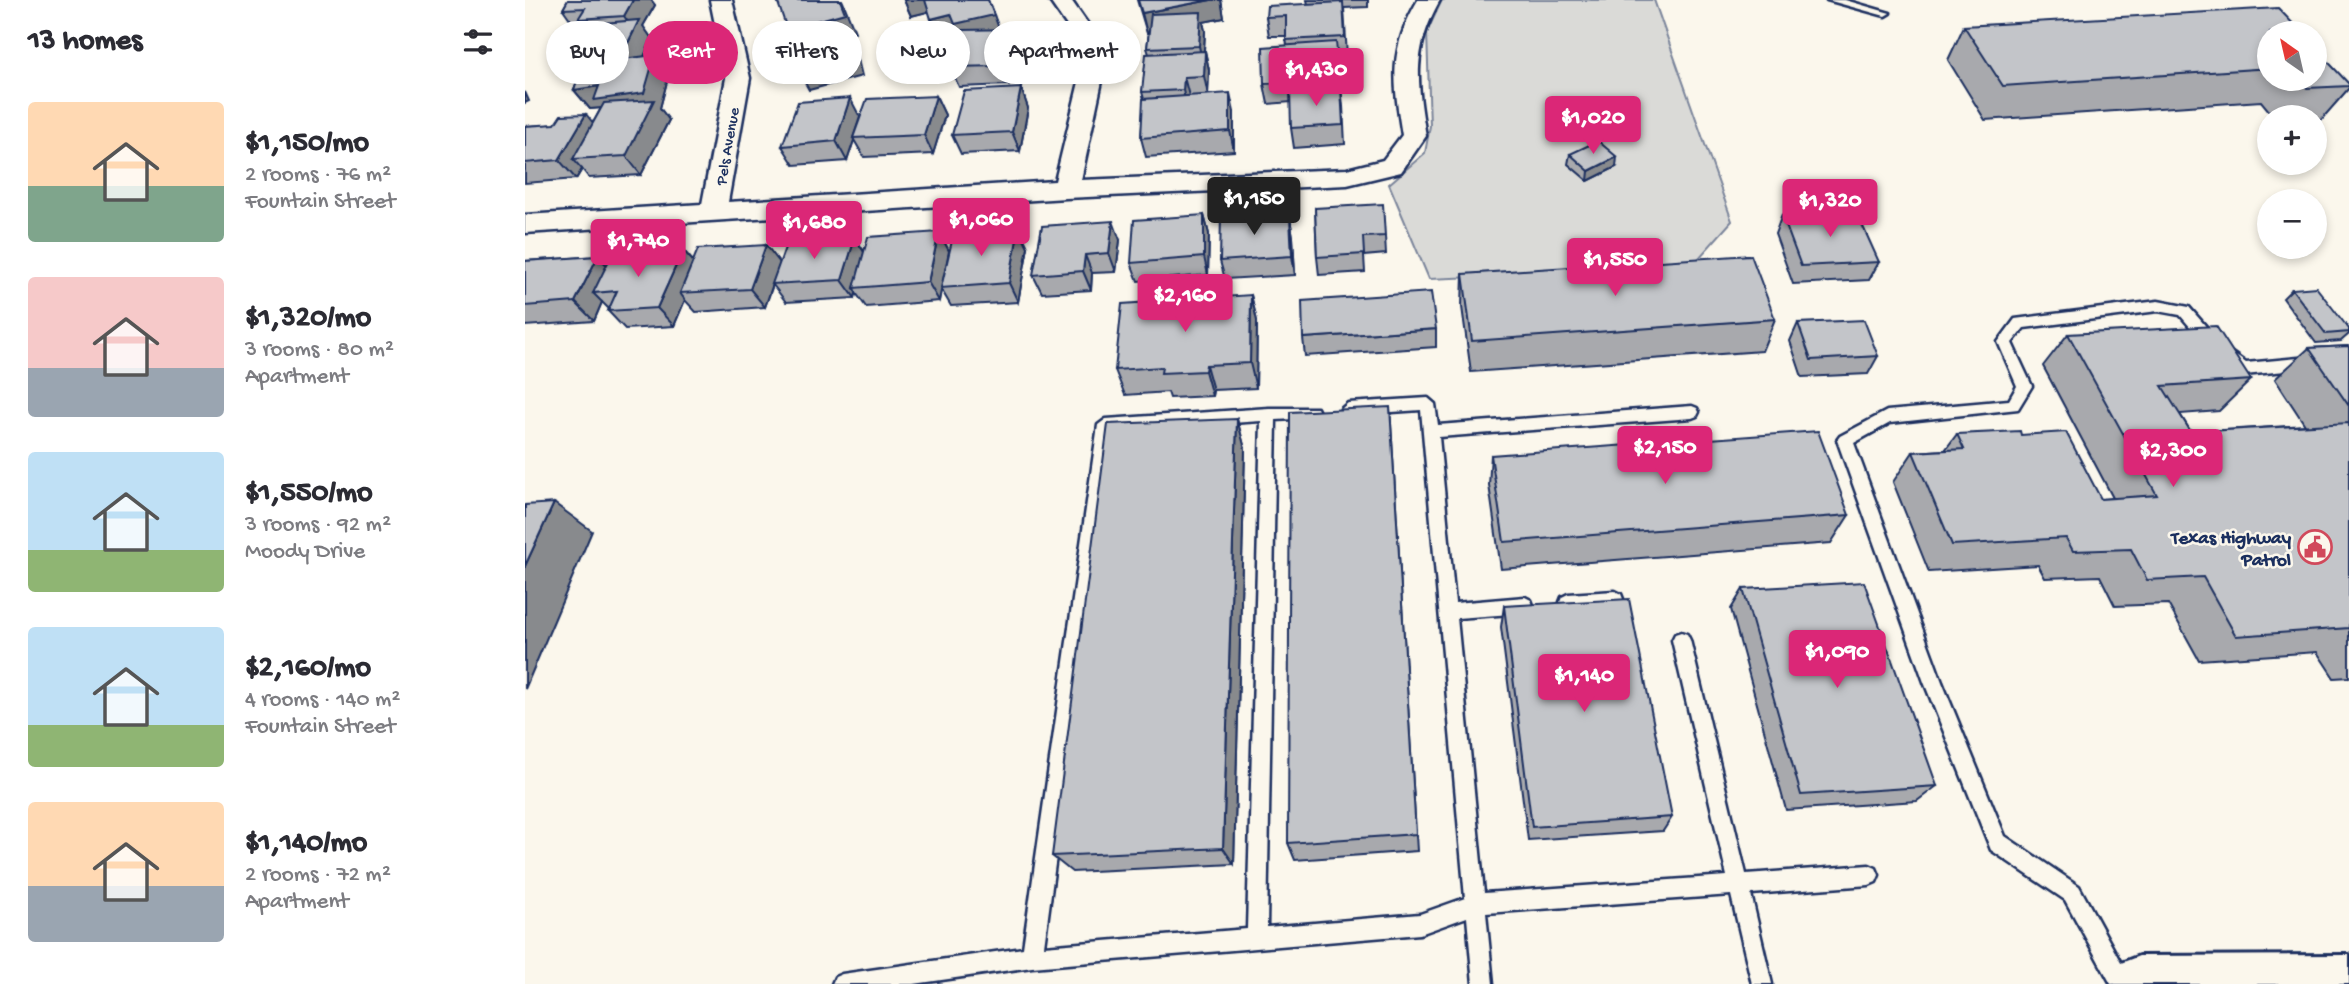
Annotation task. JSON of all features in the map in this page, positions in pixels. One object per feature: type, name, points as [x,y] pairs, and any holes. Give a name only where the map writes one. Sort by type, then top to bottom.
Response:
[{"type":"highway","points":[[2130,982],[2349,980]]},
{"type":"street","name":"Pels Avenue","points":[[714,210],[738,78],[721,0]]},
{"type":"street","points":[[1060,0],[1097,53],[1066,189]]},
{"type":"street","points":[[525,224],[1066,189],[1347,177],[1392,166],[1414,136],[1405,57],[1413,25],[1429,0]]},
{"type":"lane","points":[[1832,0],[1885,13]]},
{"type":"lane","points":[[2130,982],[2072,893],[1998,843],[1933,682],[1845,440],[1887,417],[2013,405],[2025,386],[2005,342],[2020,323],[2158,306],[2184,311],[2221,352],[2244,369],[2349,359]]},
{"type":"lane","points":[[1032,957],[1106,425],[1428,404],[1483,984]]},
{"type":"lane","points":[[1430,432],[1692,412]]},
{"type":"lane","points":[[1257,937],[1269,414]]},
{"type":"lane","points":[[1447,611],[1615,599]]},
{"type":"lane","points":[[1681,640],[1762,984]]},
{"type":"lane","points":[[842,984],[1032,957],[1420,924],[1475,904],[1869,874]]},
{"type":"shaded area","points":[[1442,0],[1654,0],[1732,221],[1690,268],[1429,279],[1389,184],[1425,153],[1430,126],[1427,32]]},
{"type":"building","points":[[568,0],[633,0],[624,16],[578,19],[585,8],[563,9]]},
{"type":"building","points":[[777,0],[840,0],[845,13],[816,21],[784,21]]},
{"type":"building","points":[[925,0],[988,0],[994,15],[968,21],[954,21],[951,14],[931,19]]},
{"type":"building","points":[[1138,0],[1211,0],[1142,13]]},
{"type":"building","points":[[1343,2],[1345,37],[1286,40],[1286,16],[1266,17],[1267,6]]},
{"type":"building","points":[[2278,8],[2290,21],[2257,21],[2257,69],[2003,86],[1964,26]]},
{"type":"building","points":[[1201,12],[1199,46],[1147,48],[1151,14]]},
{"type":"building","points":[[639,20],[629,41],[629,21]]},
{"type":"building","points":[[970,30],[984,30],[984,66],[970,67]]},
{"type":"building","points":[[1336,42],[1340,79],[1264,84],[1263,47]]},
{"type":"building","points":[[1205,51],[1204,76],[1184,77],[1183,90],[1142,92],[1146,54]]},
{"type":"building","points":[[643,56],[643,84],[647,84],[644,93],[594,100],[599,86],[574,90],[576,84],[629,84],[629,58]]},
{"type":"building","points":[[2327,61],[2349,84],[2327,87]]},
{"type":"building","points":[[1341,87],[1343,125],[1291,128],[1290,90]]},
{"type":"building","points":[[1021,88],[1012,132],[952,135],[964,91]]},
{"type":"building","points":[[1230,93],[1230,131],[1141,138],[1143,99]]},
{"type":"building","points":[[936,96],[924,135],[853,138],[867,99]]},
{"type":"building","points":[[850,98],[836,141],[782,146],[798,102]]},
{"type":"building","points":[[654,100],[626,156],[573,159],[604,103]]},
{"type":"building","points":[[586,114],[559,160],[525,163],[525,126],[555,124],[561,115]]},
{"type":"building","points":[[1598,141],[1617,157],[1589,171],[1570,154]]},
{"type":"building","points":[[1383,204],[1385,236],[1363,237],[1364,254],[1317,257],[1315,208]]},
{"type":"building","points":[[1856,211],[1879,262],[1801,266],[1782,215]]},
{"type":"building","points":[[1267,212],[1268,220],[1290,218],[1292,256],[1220,261],[1221,215]]},
{"type":"building","points":[[1204,215],[1204,257],[1131,263],[1134,220]]},
{"type":"building","points":[[1113,221],[1109,253],[1085,255],[1083,271],[1033,275],[1042,226]]},
{"type":"building","points":[[1019,228],[1009,283],[941,288],[954,232]]},
{"type":"building","points":[[939,232],[928,282],[854,288],[868,237]]},
{"type":"building","points":[[855,238],[842,280],[772,284],[787,242]]},
{"type":"building","points":[[766,245],[750,289],[680,293],[698,249]]},
{"type":"building","points":[[683,250],[657,308],[608,311],[617,291],[593,293],[612,254]]},
{"type":"building","points":[[1751,255],[1775,319],[1472,341],[1463,274]]},
{"type":"building","points":[[598,256],[575,302],[525,306],[525,261]]},
{"type":"building","points":[[2316,287],[2349,332],[2326,334],[2292,289]]},
{"type":"building","points":[[1431,292],[1436,329],[1303,338],[1302,301]]},
{"type":"building","points":[[1251,295],[1250,363],[1206,365],[1205,371],[1161,373],[1162,367],[1115,370],[1122,304]]},
{"type":"building","points":[[1864,320],[1878,356],[1811,360],[1798,323]]},
{"type":"building","points":[[2216,326],[2251,380],[2162,386],[2191,432],[2349,423],[2349,628],[2236,636],[2203,577],[2147,580],[2131,549],[2073,551],[2066,538],[1952,545],[1913,452],[1964,449],[1957,434],[2020,431],[2021,435],[2066,432],[2101,499],[2157,495],[2068,334]]},
{"type":"building","points":[[2349,346],[2349,406],[2309,348]]},
{"type":"building","points":[[1390,407],[1416,834],[1288,843],[1290,412]]},
{"type":"building","points":[[1237,419],[1223,848],[1052,856],[1108,424]]},
{"type":"building","points":[[1818,431],[1849,515],[1504,542],[1491,455]]},
{"type":"building","points":[[554,503],[525,566],[525,505]]},
{"type":"building","points":[[1864,582],[1937,786],[1801,795],[1743,589]]},
{"type":"building","points":[[1629,599],[1672,817],[1532,827],[1504,606]]},
{"type":"place","name":"Texas Highway Patrol","points":[[2315,547]]}]
